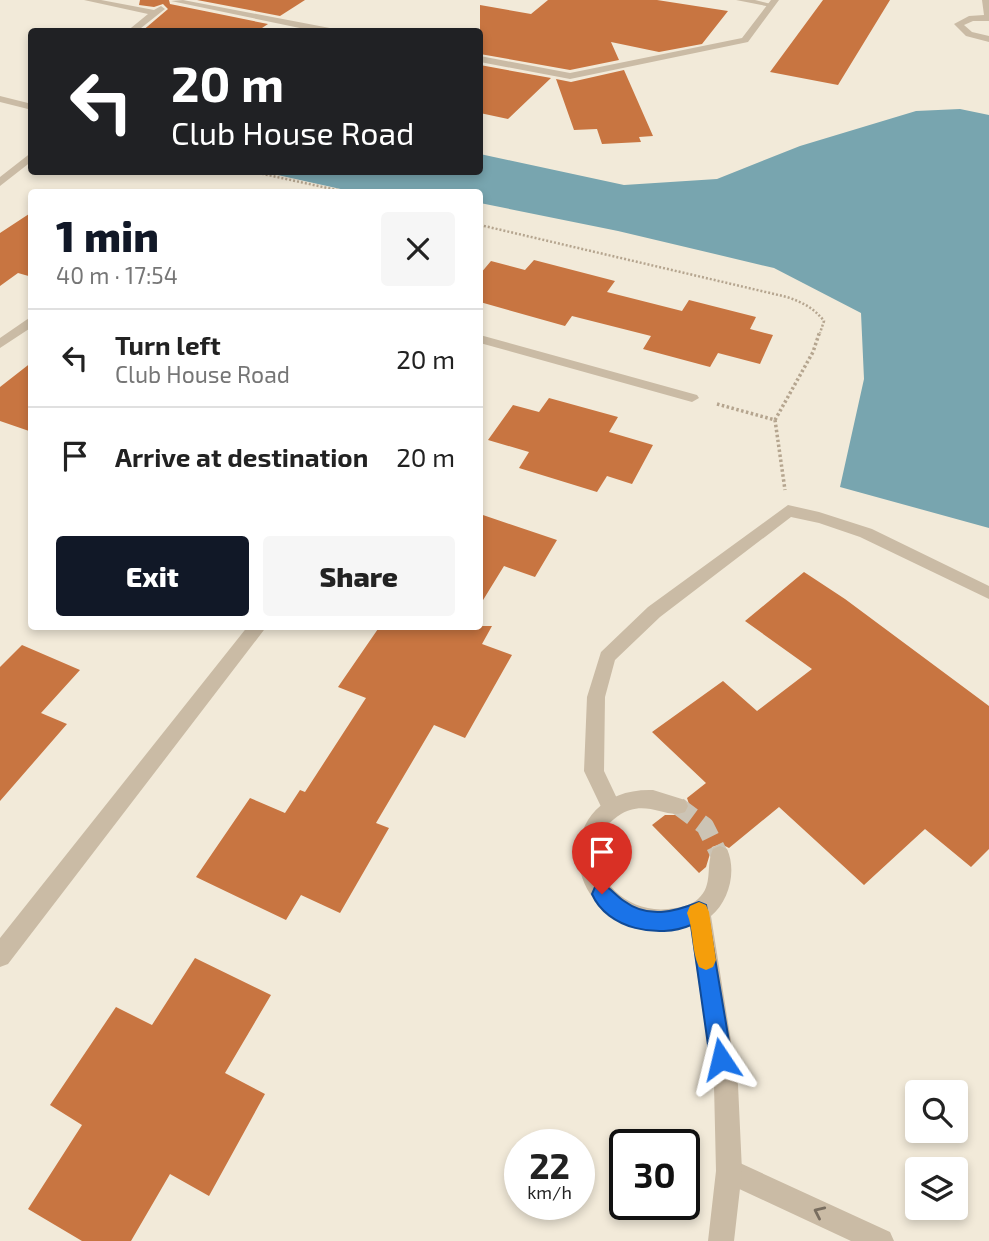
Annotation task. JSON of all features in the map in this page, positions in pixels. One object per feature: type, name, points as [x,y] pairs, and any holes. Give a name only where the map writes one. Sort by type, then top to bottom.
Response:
[{"type":"street","points":[[88,0],[155,13]]},
{"type":"street","points":[[740,0],[773,3]]},
{"type":"street","points":[[986,0],[989,18],[965,19],[958,24],[969,34],[989,38]]},
{"type":"street","points":[[135,28],[176,1],[314,28]]},
{"type":"street","points":[[483,60],[570,76],[745,40],[773,3]]},
{"type":"street","points":[[0,100],[28,106]]},
{"type":"street","points":[[0,183],[28,158]]},
{"type":"street","points":[[0,344],[28,323]]},
{"type":"street","points":[[483,342],[692,398]]},
{"type":"street","points":[[612,809],[594,771],[596,697],[607,657],[654,612],[788,511],[821,516],[910,553],[966,585],[989,593]]},
{"type":"street","points":[[0,956],[255,630]]},
{"type":"street","points":[[678,806],[649,798],[629,801],[612,809],[594,829],[587,856],[591,876],[602,894],[617,909],[638,919],[660,923],[681,920],[699,912],[713,897],[720,879],[720,856]]},
{"type":"street","points":[[699,912],[726,1085],[729,1171],[721,1241]]},
{"type":"street","points":[[729,1171],[875,1240]]},
{"type":"path","points":[[268,175],[331,189]]},
{"type":"path","points":[[483,226],[773,293],[797,300],[819,313],[824,321],[813,352],[775,420],[788,511]]},
{"type":"path","points":[[692,398],[775,420]]},
{"type":"water","points":[[960,109],[989,115],[989,528],[840,487],[864,379],[861,313],[774,268],[618,231],[483,204],[483,189],[340,189],[278,175],[483,175],[483,155],[624,185],[717,179],[800,146],[916,111]]},
{"type":"building","points":[[140,0],[169,0],[170,4],[268,24],[262,28],[146,28],[168,9],[163,4],[154,7],[139,5]]},
{"type":"building","points":[[197,0],[305,0],[280,16]]},
{"type":"building","points":[[548,0],[657,0],[728,11],[702,44],[659,52],[611,42],[619,60],[570,70],[483,55],[480,5],[531,14]]},
{"type":"building","points":[[823,0],[890,0],[838,85],[770,72]]},
{"type":"building","points":[[483,66],[551,78],[508,119],[483,114]]},
{"type":"building","points":[[624,70],[653,136],[639,137],[641,142],[602,144],[597,129],[574,130],[556,79],[571,82]]},
{"type":"building","points":[[28,215],[28,276],[18,273],[0,286],[0,233]]},
{"type":"building","points":[[534,260],[615,281],[607,292],[682,311],[689,300],[756,317],[750,329],[773,335],[760,364],[718,353],[710,367],[643,349],[651,336],[572,316],[565,326],[483,303],[483,270],[491,261],[525,270]]},
{"type":"building","points":[[28,365],[28,431],[0,421],[0,387]]},
{"type":"building","points":[[549,398],[618,417],[609,432],[653,445],[632,484],[607,476],[597,492],[519,468],[529,452],[488,440],[513,405],[539,412]]},
{"type":"building","points":[[483,515],[557,540],[535,577],[504,566],[483,600]]},
{"type":"building","points":[[804,572],[845,599],[989,706],[989,849],[971,867],[925,829],[864,885],[779,807],[729,848],[721,844],[712,847],[706,867],[699,873],[652,825],[665,815],[686,815],[690,807],[687,798],[706,783],[652,732],[723,681],[757,711],[812,669],[745,621]]},
{"type":"building","points":[[483,626],[492,626],[482,644],[512,655],[465,738],[434,725],[376,823],[389,828],[340,913],[301,895],[286,920],[196,877],[250,798],[285,813],[300,790],[305,792],[366,698],[338,687],[377,630],[483,630]]},
{"type":"building","points":[[22,645],[80,670],[41,713],[67,724],[0,801],[0,667]]},
{"type":"building","points":[[195,958],[271,995],[225,1073],[265,1094],[209,1196],[170,1174],[131,1241],[82,1241],[28,1209],[82,1125],[50,1105],[116,1007],[152,1025]]},
{"type":"tunnel","points":[[678,806],[705,826],[720,856]]},
{"type":"slow traffic","points":[[697,913],[699,912],[706,960]]},
{"type":"route","points":[[602,894],[617,909],[638,919],[660,923],[681,920],[699,912],[721,1059]]}]
